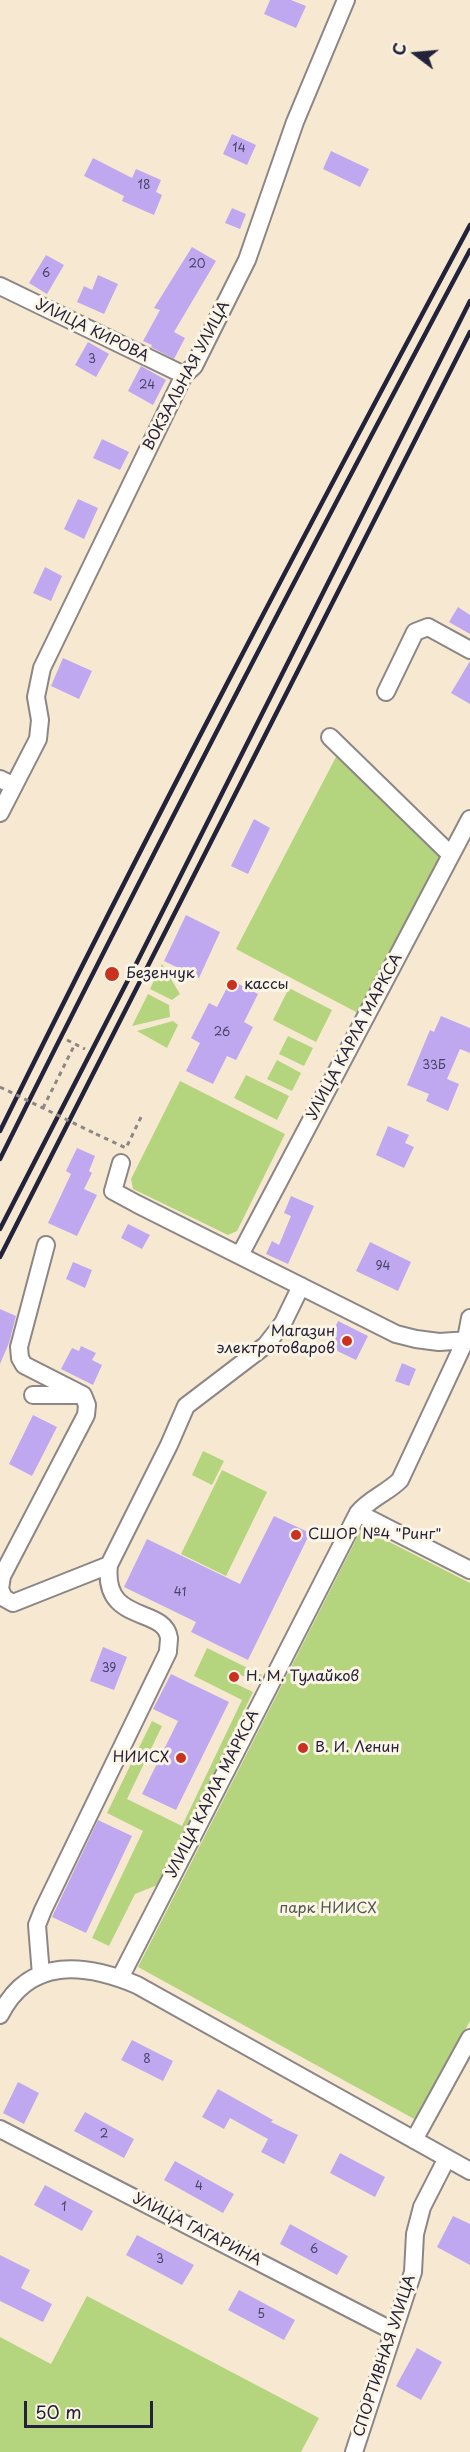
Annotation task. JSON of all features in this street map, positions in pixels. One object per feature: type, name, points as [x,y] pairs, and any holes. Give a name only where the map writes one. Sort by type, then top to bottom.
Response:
[{"type":"street","name":"ВОКЗАЛЬНАЯ УЛИЦА","points":[[0,813],[7,782],[38,739],[40,720],[36,697],[42,668],[184,375],[194,366],[247,260],[295,122],[346,0]]},
{"type":"street","name":"УЛИЦА КИРОВА","points":[[0,286],[184,375]]},
{"type":"street","points":[[386,692],[415,632],[428,627],[470,650]]},
{"type":"street","points":[[330,737],[451,855]]},
{"type":"street","name":"УЛИЦА КАРЛА МАРКСА","points":[[240,1256],[470,819]]},
{"type":"street","points":[[121,1163],[113,1191],[240,1256],[396,1334],[439,1342],[468,1339]]},
{"type":"street","points":[[46,1245],[18,1347],[20,1358],[24,1365],[83,1395],[87,1405],[86,1415],[2,1575],[0,1589],[4,1598],[13,1603],[109,1565]]},
{"type":"street","points":[[41,1975],[37,1925],[168,1652],[169,1636],[162,1625],[123,1606],[113,1596],[108,1580],[109,1565],[186,1407],[266,1345],[283,1323],[302,1286]]},
{"type":"street","name":"УЛИЦА КАРЛА МАРКСА","points":[[120,1978],[358,1513],[363,1506],[388,1492],[400,1480],[468,1339],[470,1318]]},
{"type":"street","points":[[33,1395],[83,1395]]},
{"type":"street","points":[[358,1513],[470,1570]]},
{"type":"street","points":[[0,2015],[20,1986],[41,1975],[86,1970],[120,1978],[137,1985],[470,2171]]},
{"type":"street","points":[[414,2140],[470,2038]]},
{"type":"street","name":"УЛИЦА ГАГАРИНА","points":[[0,2129],[393,2331]]},
{"type":"street","name":"СПОРТИВНАЯ УЛИЦА","points":[[354,2452],[412,2272],[415,2234],[422,2207],[447,2158]]},
{"type":"path","points":[[67,1040],[85,1049]]},
{"type":"path","points":[[43,1108],[75,1044]]},
{"type":"path","points":[[0,1087],[126,1148],[143,1113]]},
{"type":"green space","points":[[337,755],[440,856],[358,1013],[236,949]]},
{"type":"green space","points":[[162,964],[180,994],[172,1000],[150,989]]},
{"type":"green space","points":[[289,988],[332,1010],[316,1042],[273,1020]]},
{"type":"green space","points":[[148,994],[169,1005],[170,1017],[132,1026]]},
{"type":"green space","points":[[173,1021],[178,1025],[167,1048],[137,1031]]},
{"type":"green space","points":[[288,1036],[313,1048],[304,1066],[279,1054]]},
{"type":"green space","points":[[277,1060],[301,1073],[292,1091],[267,1079]]},
{"type":"green space","points":[[246,1075],[289,1096],[277,1120],[234,1098]]},
{"type":"green space","points":[[180,1081],[285,1134],[237,1231],[228,1235],[133,1189],[131,1179]]},
{"type":"green space","points":[[203,1451],[224,1461],[212,1485],[192,1475]]},
{"type":"green space","points":[[222,1470],[267,1492],[226,1576],[181,1554]]},
{"type":"green space","name":"парк НИИСХ","points":[[362,1528],[470,1583],[470,2021],[416,2120],[138,1967]]},
{"type":"green space","points":[[207,1648],[262,1675],[258,1683],[232,1671],[228,1680],[253,1692],[160,1884],[135,1894],[109,1946],[92,1938],[143,1831],[107,1813],[152,1721],[162,1726],[127,1799],[182,1826],[242,1700],[194,1676]]},
{"type":"green space","points":[[87,2296],[319,2418],[301,2452],[0,2452],[0,2337],[51,2364]]},
{"type":"building","points":[[270,0],[291,0],[306,6],[296,28],[264,14]]},
{"type":"building","points":[[232,134],[256,145],[247,165],[223,154]]},
{"type":"building","points":[[331,151],[369,169],[360,187],[323,169]]},
{"type":"building","points":[[93,158],[132,178],[136,169],[161,180],[156,192],[162,195],[154,215],[122,201],[124,196],[84,176]]},
{"type":"building","points":[[232,208],[246,214],[240,229],[225,223]]},
{"type":"building","points":[[192,247],[216,261],[174,332],[185,338],[174,359],[143,341],[160,310],[154,308]]},
{"type":"building","points":[[46,255],[64,265],[47,294],[29,283]]},
{"type":"building","points":[[98,275],[118,284],[104,314],[77,302],[84,286],[92,290]]},
{"type":"building","points":[[88,342],[109,354],[96,377],[75,365]]},
{"type":"building","points":[[141,366],[166,380],[153,405],[128,391]]},
{"type":"building","points":[[102,439],[129,452],[120,470],[93,458]]},
{"type":"building","points":[[78,499],[98,508],[84,539],[64,529]]},
{"type":"building","points":[[45,567],[62,576],[51,601],[33,593]]},
{"type":"building","points":[[458,607],[470,615],[470,634],[449,622]]},
{"type":"building","points":[[63,658],[92,671],[79,699],[51,686]]},
{"type":"building","points":[[470,661],[470,704],[451,693]]},
{"type":"building","points":[[254,819],[270,828],[248,874],[231,866]]},
{"type":"building","points":[[186,915],[220,932],[199,978],[164,961]]},
{"type":"building","name":"Безенчук","points":[[231,980],[258,994],[244,1022],[253,1027],[236,1060],[227,1056],[213,1084],[186,1071],[200,1043],[191,1038],[209,1003],[217,1007]]},
{"type":"building","points":[[441,1016],[470,1028],[470,1053],[460,1049],[447,1079],[459,1084],[448,1111],[426,1101],[429,1094],[407,1085],[430,1030],[434,1032]]},
{"type":"building","points":[[388,1126],[409,1135],[405,1143],[414,1147],[404,1168],[376,1155]]},
{"type":"building","points":[[77,1148],[95,1156],[89,1171],[92,1173],[84,1189],[97,1195],[77,1236],[48,1223],[71,1174],[66,1171]]},
{"type":"building","points":[[291,1196],[314,1206],[288,1264],[266,1254],[272,1241],[279,1245],[291,1216],[284,1213]]},
{"type":"building","points":[[128,1224],[150,1235],[142,1249],[121,1238]]},
{"type":"building","points":[[370,1242],[411,1262],[398,1291],[356,1271]]},
{"type":"building","points":[[73,1262],[92,1270],[85,1288],[66,1279]]},
{"type":"building","points":[[0,1309],[16,1316],[9,1343],[0,1364]]},
{"type":"building","name":"Магазин электротоваров","points":[[338,1321],[368,1336],[356,1360],[327,1346]]},
{"type":"building","points":[[81,1346],[96,1353],[92,1360],[102,1365],[93,1385],[61,1369],[72,1348],[79,1351]]},
{"type":"building","points":[[402,1363],[416,1369],[409,1386],[395,1381]]},
{"type":"building","points":[[33,1415],[57,1427],[32,1476],[9,1464]]},
{"type":"building","points":[[274,1516],[310,1533],[248,1660],[191,1632],[196,1622],[124,1587],[147,1539],[240,1584]]},
{"type":"building","points":[[103,1647],[127,1657],[114,1690],[90,1681]]},
{"type":"building","name":"НИИСХ","points":[[171,1674],[229,1702],[176,1810],[142,1794],[178,1721],[153,1709]]},
{"type":"building","points":[[98,1820],[132,1836],[86,1933],[52,1917]]},
{"type":"building","points":[[132,2040],[173,2061],[163,2081],[121,2060]]},
{"type":"building","points":[[18,2082],[39,2093],[24,2124],[3,2113]]},
{"type":"building","points":[[218,2089],[273,2120],[271,2122],[298,2135],[284,2164],[261,2152],[268,2139],[230,2118],[224,2129],[202,2117]]},
{"type":"building","points":[[85,2112],[134,2139],[124,2158],[74,2131]]},
{"type":"building","points":[[340,2153],[385,2177],[375,2197],[330,2173]]},
{"type":"building","points":[[175,2161],[234,2194],[223,2213],[164,2180]]},
{"type":"building","points":[[45,2185],[93,2211],[82,2231],[34,2205]]},
{"type":"building","points":[[453,2216],[470,2224],[470,2265],[437,2247]]},
{"type":"building","points":[[290,2224],[348,2256],[337,2275],[280,2244]]},
{"type":"building","points":[[137,2235],[194,2265],[182,2285],[126,2255]]},
{"type":"building","points":[[0,2255],[30,2270],[21,2288],[52,2304],[43,2322],[0,2301]]},
{"type":"building","points":[[239,2290],[295,2320],[284,2340],[228,2310]]},
{"type":"building","points":[[417,2348],[442,2362],[421,2400],[396,2386]]},
{"type":"railway","points":[[0,1131],[231,676],[470,225]]},
{"type":"railway","points":[[0,1159],[232,703],[470,250]]},
{"type":"railway","points":[[0,1229],[470,301]]},
{"type":"railway","points":[[0,1257],[470,332]]},
{"type":"place","name":"Безенчук","points":[[112,974]]},
{"type":"place","name":"кассы","points":[[232,985]]},
{"type":"place","name":"Магазин электротоваров","points":[[347,1341]]},
{"type":"place","name":"СШОР №4 \"Ринг\"","points":[[296,1535]]},
{"type":"place","name":"Н. М. Тулайков","points":[[234,1677]]},
{"type":"place","name":"В. И. Ленин","points":[[303,1748]]},
{"type":"place","name":"НИИСХ","points":[[181,1758]]}]
